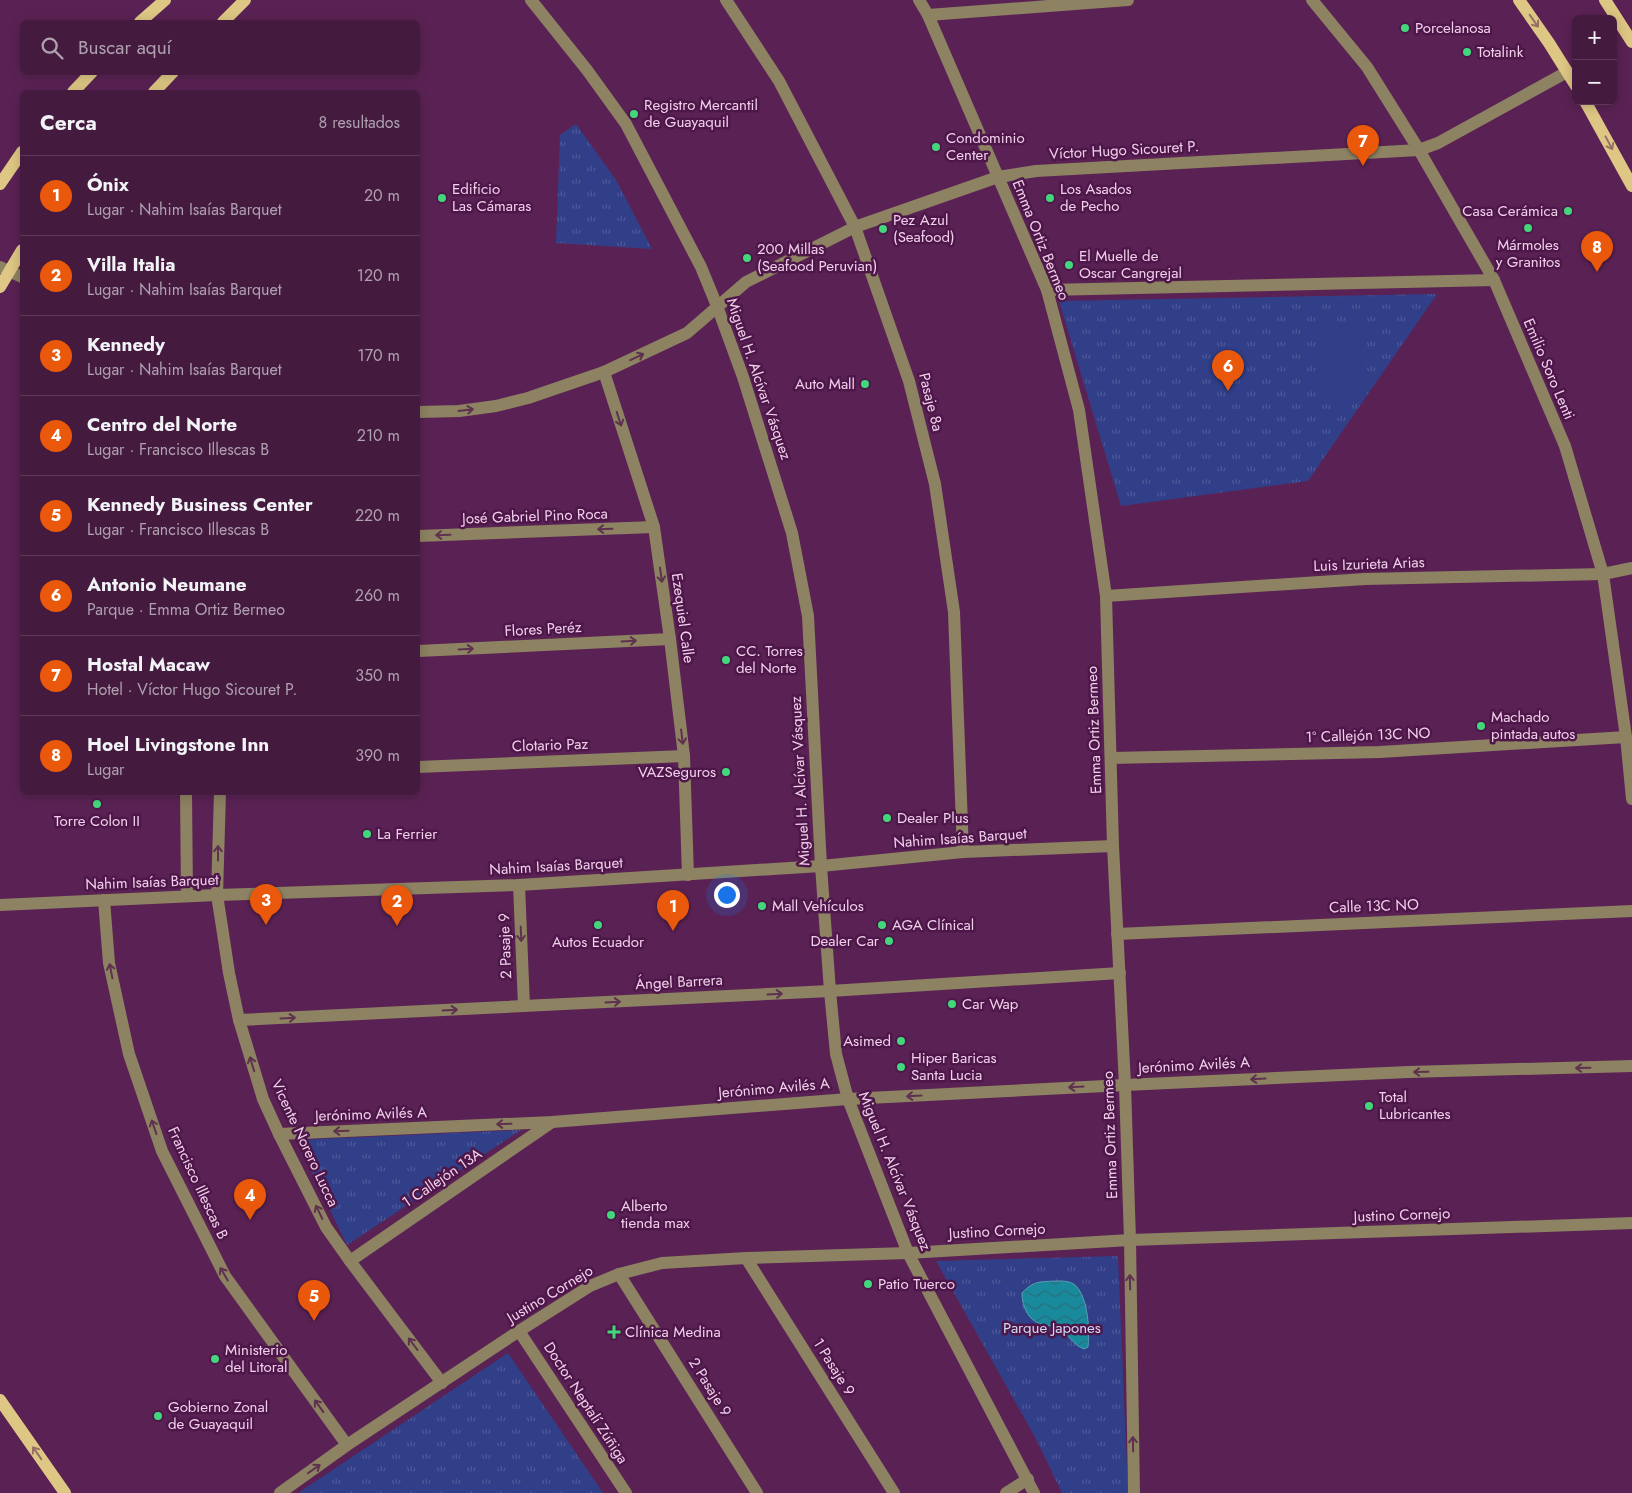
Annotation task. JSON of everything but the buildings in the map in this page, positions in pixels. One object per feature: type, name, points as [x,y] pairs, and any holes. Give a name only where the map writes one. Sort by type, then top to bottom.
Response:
[{"type":"main road","points":[[142,20],[165,0]]},
{"type":"main road","points":[[225,20],[245,0]]},
{"type":"main road","points":[[1519,0],[1572,80]]},
{"type":"main road","points":[[1605,0],[1632,42]]},
{"type":"main road","points":[[75,90],[89,75]]},
{"type":"main road","points":[[156,90],[170,75]]},
{"type":"main road","points":[[1587,105],[1632,186]]},
{"type":"main road","points":[[0,184],[20,155]]},
{"type":"main road","points":[[0,287],[5,269],[20,252]]},
{"type":"main road","points":[[0,1400],[65,1493]]},
{"type":"street","name":"Miguel H. Alcívar Vásquez","points":[[531,0],[587,70],[626,124],[701,267],[718,306],[748,392],[792,533],[808,624],[821,866],[836,1054],[848,1099],[908,1253],[1028,1478],[1034,1493]]},
{"type":"street","name":"Pasaje 8a","points":[[726,0],[780,81],[855,227],[910,381],[934,484],[954,612],[963,852]]},
{"type":"street","name":"Emma Ortiz Bermeo","points":[[919,0],[928,15],[1047,290],[1079,410],[1106,596],[1117,934],[1125,1085],[1130,1240],[1134,1493]]},
{"type":"street","points":[[928,15],[1128,0]]},
{"type":"street","name":"Emilio Soro Lenti","points":[[1312,0],[1366,67],[1419,150],[1494,280],[1565,446],[1603,574],[1626,737],[1632,799]]},
{"type":"street","name":"Víctor Hugo Sicouret P.","points":[[420,412],[459,411],[496,406],[537,396],[604,372],[687,333],[746,282],[855,227],[998,177],[1036,171],[1419,150],[1438,143],[1567,72]]},
{"type":"street","points":[[5,269],[20,275]]},
{"type":"street","points":[[1047,290],[1494,280]]},
{"type":"street","name":"Ezequiel Calle","points":[[604,372],[654,527],[684,756],[688,875]]},
{"type":"street","name":"José Gabriel Pino Roca","points":[[420,536],[654,527]]},
{"type":"street","name":"Luis Izurieta Arias","points":[[1106,596],[1365,579],[1603,574],[1632,568]]},
{"type":"street","name":"Flores Peréz","points":[[420,651],[670,640]]},
{"type":"street","name":"1º Callejón 13C NO","points":[[1111,758],[1380,752],[1626,737]]},
{"type":"street","name":"Clotario Paz","points":[[420,766],[684,756]]},
{"type":"street","points":[[186,795],[186,896]]},
{"type":"street","name":"Vicente Norero Lucca","points":[[220,795],[217,895],[229,973],[239,1020],[263,1099],[326,1227],[442,1383]]},
{"type":"street","name":"Nahim Isaías Barquet","points":[[0,905],[186,896],[519,885],[821,866],[963,852],[1114,846]]},
{"type":"street","name":"2 Pasaje 9","points":[[519,885],[524,1006]]},
{"type":"street","name":"Francisco Illescas B","points":[[104,900],[109,963],[128,1054],[162,1151],[225,1276],[348,1445]]},
{"type":"street","name":"Calle 13C NO","points":[[1117,934],[1632,911]]},
{"type":"street","name":"Ángel Barrera","points":[[239,1020],[830,991],[1120,973]]},
{"type":"street","name":"Jerónimo Avilés A","points":[[279,1134],[552,1122],[848,1099],[1125,1085],[1408,1072],[1632,1066]]},
{"type":"street","name":"1 Callejón 13A","points":[[350,1261],[552,1122]]},
{"type":"street","name":"Justino Cornejo","points":[[280,1493],[348,1445],[590,1286],[619,1274],[662,1263],[746,1258],[908,1253],[1130,1240],[1632,1223]]},
{"type":"street","name":"1 Pasaje 9","points":[[746,1258],[894,1493]]},
{"type":"street","name":"2 Pasaje 9","points":[[619,1274],[757,1493]]},
{"type":"street","name":"Doctor Neptalí Zúñiga","points":[[519,1331],[626,1493]]},
{"type":"street","points":[[1006,1493],[1028,1478]]},
{"type":"green space","points":[[576,124],[616,180],[652,249],[556,243],[560,135]]},
{"type":"green space","points":[[1437,294],[1308,481],[1121,506],[1059,301]]},
{"type":"green space","points":[[1321,324],[1361,325],[1360,400],[1319,399]]},
{"type":"green space","points":[[521,1130],[347,1245],[296,1140]]},
{"type":"green space","name":"Parque Japones","points":[[1118,1256],[1128,1493],[1062,1493],[1035,1437],[936,1261]]},
{"type":"green space","points":[[508,1353],[603,1493],[298,1493]]},
{"type":"water","points":[[1057,1281],[1074,1284],[1083,1298],[1086,1306],[1089,1332],[1088,1347],[1084,1349],[1058,1328],[1039,1324],[1031,1318],[1023,1304],[1022,1293],[1030,1286],[1038,1282]]},
{"type":"place","name":"Porcelanosa","points":[[1405,28]]},
{"type":"place","name":"Totalink","points":[[1467,52]]},
{"type":"place","name":"Registro Mercantil de Guayaquil","points":[[634,114]]},
{"type":"place","name":"Condominio Center","points":[[936,147]]},
{"type":"place","name":"Hostal Macaw","points":[[1363,166]]},
{"type":"place","name":"Edificio Las Cámaras","points":[[442,198]]},
{"type":"place","name":"Los Asados de Pecho","points":[[1050,198]]},
{"type":"place","name":"Casa Cerámica","points":[[1568,211]]},
{"type":"place","name":"Mármoles y Granitos","points":[[1528,228]]},
{"type":"place","name":"Pez Azul (Seafood)","points":[[883,229]]},
{"type":"place","name":"200 Millas (Seafood Peruvian)","points":[[747,258]]},
{"type":"place","name":"El Muelle de Oscar Cangrejal","points":[[1069,265]]},
{"type":"place","name":"Hoel Livingstone Inn","points":[[1597,272]]},
{"type":"place","name":"Auto Mall","points":[[865,384]]},
{"type":"place","name":"Antonio Neumane","points":[[1228,391]]},
{"type":"place","name":"CC. Torres del Norte","points":[[726,660]]},
{"type":"place","name":"Machado pintada autos","points":[[1481,726]]},
{"type":"place","name":"VAZSeguros","points":[[726,772]]},
{"type":"place","name":"Torre Colon II","points":[[97,804]]},
{"type":"place","name":"Dealer Plus","points":[[887,818]]},
{"type":"place","name":"La Ferrier","points":[[367,834]]},
{"type":"place","name":"Mall Vehículos","points":[[762,906]]},
{"type":"place","name":"Kennedy","points":[[266,925]]},
{"type":"place","name":"Autos Ecuador","points":[[598,925]]},
{"type":"place","name":"AGA Clínical","points":[[882,925]]},
{"type":"place","name":"Villa Italia","points":[[397,926]]},
{"type":"place","name":"Ónix","points":[[673,931]]},
{"type":"place","name":"Dealer Car","points":[[889,941]]},
{"type":"place","name":"Car Wap","points":[[952,1004]]},
{"type":"place","name":"Asimed","points":[[901,1041]]},
{"type":"place","name":"Hiper Baricas Santa Lucia","points":[[901,1067]]},
{"type":"place","name":"Total Lubricantes","points":[[1369,1106]]},
{"type":"place","name":"Alberto tienda max","points":[[611,1215]]},
{"type":"place","name":"Centro del Norte","points":[[250,1220]]},
{"type":"place","name":"Patio Tuerco","points":[[868,1284]]},
{"type":"place","name":"Kennedy Business Center","points":[[314,1321]]},
{"type":"place","name":"Clínica Medina","points":[[614,1332]]},
{"type":"place","name":"Ministerio del Litoral","points":[[215,1359]]},
{"type":"place","name":"Gobierno Zonal de Guayaquil","points":[[158,1416]]}]
